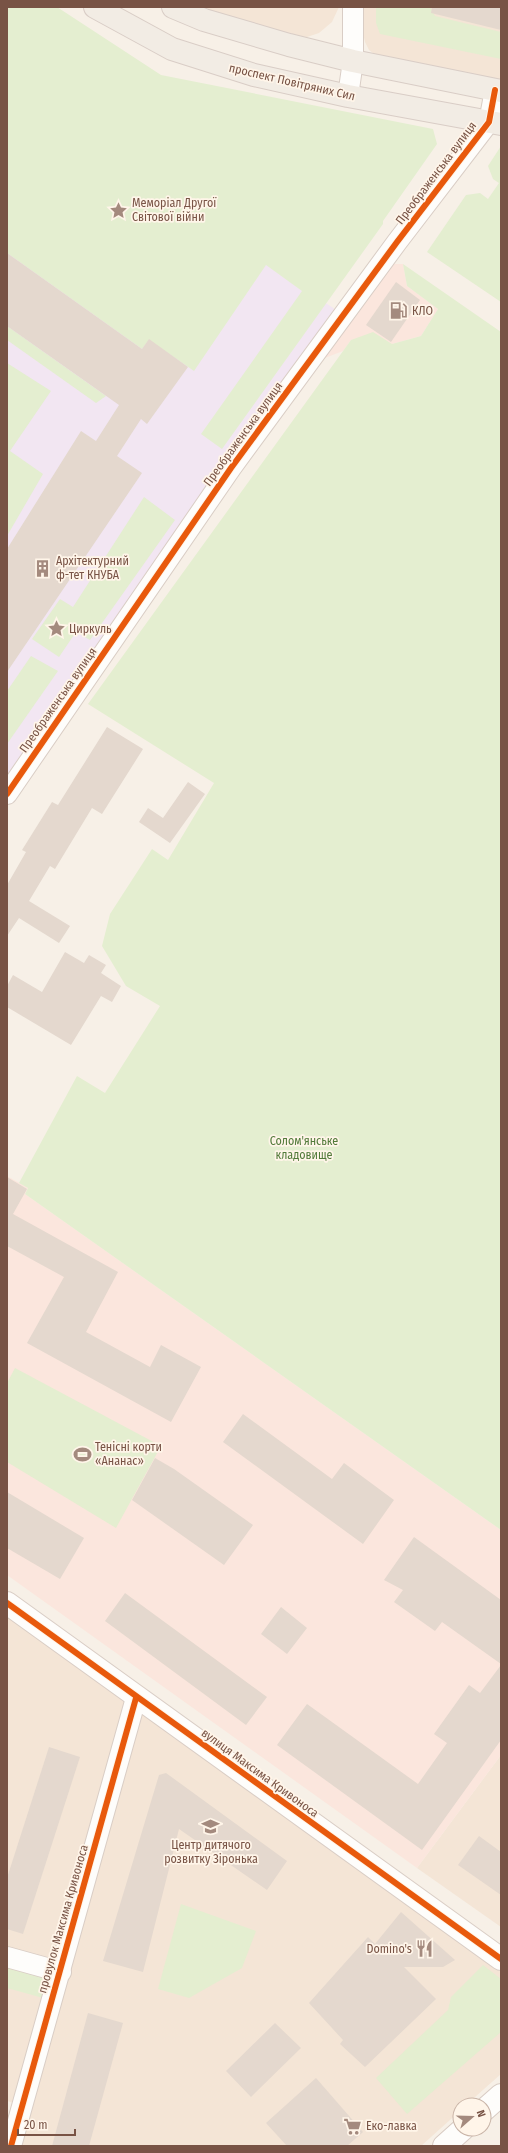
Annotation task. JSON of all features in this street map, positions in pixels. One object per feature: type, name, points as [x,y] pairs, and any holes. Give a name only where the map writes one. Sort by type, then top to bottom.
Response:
[{"type":"main road","name":"проспект Повітряних Сил","points":[[95,7],[172,49],[254,75],[348,96],[495,123]]},
{"type":"main road","points":[[173,7],[204,20],[289,45],[353,61],[498,90]]},
{"type":"street","points":[[348,96],[353,61],[352,7]]},
{"type":"street","name":"Преображенська вулиця","points":[[7,794],[231,468],[397,242],[495,123],[498,90]]},
{"type":"street","name":"вулиця Максима Кривоноса","points":[[7,1603],[41,1626],[136,1698],[501,1959]]},
{"type":"street","name":"провулок Максима Кривоноса","points":[[11,2146],[61,1972],[136,1698]]},
{"type":"street","points":[[7,1957],[61,1972]]},
{"type":"street","points":[[492,2103],[501,2095]]},
{"type":"street","points":[[444,2146],[454,2137]]},
{"type":"shaded area","points":[[191,7],[339,7],[332,22],[319,33],[307,37],[296,36]]},
{"type":"shaded area","points":[[362,7],[501,7],[501,85],[377,56],[369,50],[365,42],[362,28]]},
{"type":"shaded area","points":[[7,82],[336,310],[7,775]]},
{"type":"shaded area","points":[[387,264],[403,264],[407,286],[438,309],[421,336],[392,344],[351,340],[343,351],[317,361]]},
{"type":"shaded area","points":[[7,1176],[28,1188],[25,1194],[501,1530],[501,1755],[417,1868],[7,1575]]},
{"type":"shaded area","points":[[7,1612],[501,1965],[501,2074],[475,2097],[452,2097],[452,2118],[421,2146],[15,2146],[26,2106],[7,2101]]},
{"type":"shaded area","points":[[501,1755],[501,1927],[417,1868]]},
{"type":"green space","points":[[7,7],[57,7],[161,75],[433,129],[437,144],[383,221],[383,224],[222,449],[201,434],[302,291],[266,265],[194,371],[149,340],[142,349],[7,253]]},
{"type":"green space","points":[[376,7],[430,7],[435,16],[501,32],[501,59],[380,34],[376,23]]},
{"type":"green space","points":[[501,146],[501,302],[427,252],[466,195],[480,193],[488,199],[499,183],[493,179],[488,166]]},
{"type":"green space","name":"Солом'янське кладовище","points":[[403,264],[501,332],[501,1530],[25,1194],[28,1188],[19,1183],[77,1076],[105,1093],[160,1006],[126,986],[102,946],[110,914],[152,849],[168,860],[214,783],[88,704],[351,340],[373,332],[392,344],[421,336],[438,309],[407,286]]},
{"type":"green space","points":[[7,326],[106,396],[96,403],[7,340]]},
{"type":"green space","points":[[7,363],[51,391],[10,451],[43,474],[7,536]]},
{"type":"green space","points":[[144,497],[175,520],[90,640],[76,632],[59,657],[32,639],[60,599],[73,607]]},
{"type":"green space","points":[[31,656],[58,671],[7,744],[7,691]]},
{"type":"green space","name":"Тенісні корти «Ананас»","points":[[15,1368],[161,1446],[116,1528],[7,1462],[7,1383]]},
{"type":"green space","points":[[181,1904],[256,1931],[242,1968],[189,1998],[158,1989]]},
{"type":"green space","points":[[7,1965],[49,1976],[43,1998],[7,1988]]},
{"type":"green space","points":[[483,1965],[501,1979],[501,2032],[407,2114],[376,2078],[448,2010],[451,1997]]},
{"type":"building","points":[[432,7],[501,7],[501,30],[431,13]]},
{"type":"building","points":[[7,253],[142,349],[149,339],[188,367],[147,424],[141,419],[117,456],[142,473],[7,672],[7,549],[81,431],[96,441],[119,405],[7,326]]},
{"type":"building","name":"КЛО","points":[[396,282],[420,300],[391,342],[366,325]]},
{"type":"building","points":[[107,727],[143,749],[102,814],[92,808],[55,869],[50,866],[29,901],[70,926],[59,943],[19,918],[7,936],[7,885],[26,852],[22,850],[52,802],[58,805]]},
{"type":"building","points":[[188,782],[205,794],[170,843],[139,822],[148,808],[163,818]]},
{"type":"building","points":[[65,952],[84,963],[89,955],[106,965],[101,973],[121,986],[112,1002],[101,996],[71,1045],[7,1007],[7,986],[13,975],[42,992]]},
{"type":"building","points":[[7,1177],[27,1189],[13,1214],[118,1272],[86,1332],[150,1367],[161,1345],[201,1367],[171,1422],[27,1343],[64,1277],[7,1246]]},
{"type":"building","points":[[243,1414],[332,1479],[344,1463],[394,1500],[363,1544],[223,1442]]},
{"type":"building","points":[[155,1458],[174,1469],[253,1525],[224,1565],[132,1500]]},
{"type":"building","points":[[7,1492],[84,1538],[60,1579],[7,1548]]},
{"type":"building","points":[[414,1537],[501,1600],[501,1664],[442,1622],[435,1631],[394,1602],[403,1590],[384,1580]]},
{"type":"building","points":[[125,1593],[267,1697],[246,1725],[105,1621]]},
{"type":"building","points":[[281,1607],[307,1628],[287,1654],[261,1634]]},
{"type":"building","points":[[501,1665],[501,1740],[422,1850],[277,1745],[307,1704],[418,1784],[447,1743],[434,1734],[469,1685],[480,1693]]},
{"type":"building","points":[[49,1747],[80,1757],[23,1934],[7,1929],[7,1878]]},
{"type":"building","points":[[166,1773],[287,1861],[267,1890],[179,1829],[143,1972],[103,1961],[159,1775]]},
{"type":"building","points":[[479,1836],[501,1852],[501,1895],[458,1865]]},
{"type":"building","points":[[401,1912],[455,1960],[443,1967],[404,1967],[436,1999],[365,2067],[340,2044],[343,2040],[309,2003],[368,1937],[375,1944]]},
{"type":"building","points":[[88,2013],[123,2023],[89,2146],[52,2146]]},
{"type":"building","points":[[275,2023],[301,2048],[251,2097],[226,2071]]},
{"type":"building","points":[[316,2078],[363,2132],[347,2146],[287,2146],[266,2123]]},
{"type":"cycle path","points":[[7,794],[231,468],[397,242],[489,122],[495,90]]},
{"type":"cycle path","points":[[7,1603],[501,1959]]},
{"type":"cycle path","points":[[11,2146],[136,1698]]},
{"type":"place","name":"Меморіал Другої Світової війни","points":[[119,210]]},
{"type":"place","name":"КЛО","points":[[399,311]]},
{"type":"place","name":"Архітектурний ф-тет КНУБА","points":[[43,568]]},
{"type":"place","name":"Циркуль","points":[[56,629]]},
{"type":"place","name":"Тенісні корти «Ананас»","points":[[82,1454]]},
{"type":"place","name":"Центр дитячого розвитку Зіронька","points":[[211,1826]]},
{"type":"place","name":"Domino's","points":[[425,1949]]},
{"type":"place","name":"Еко-лавка","points":[[353,2126]]}]
